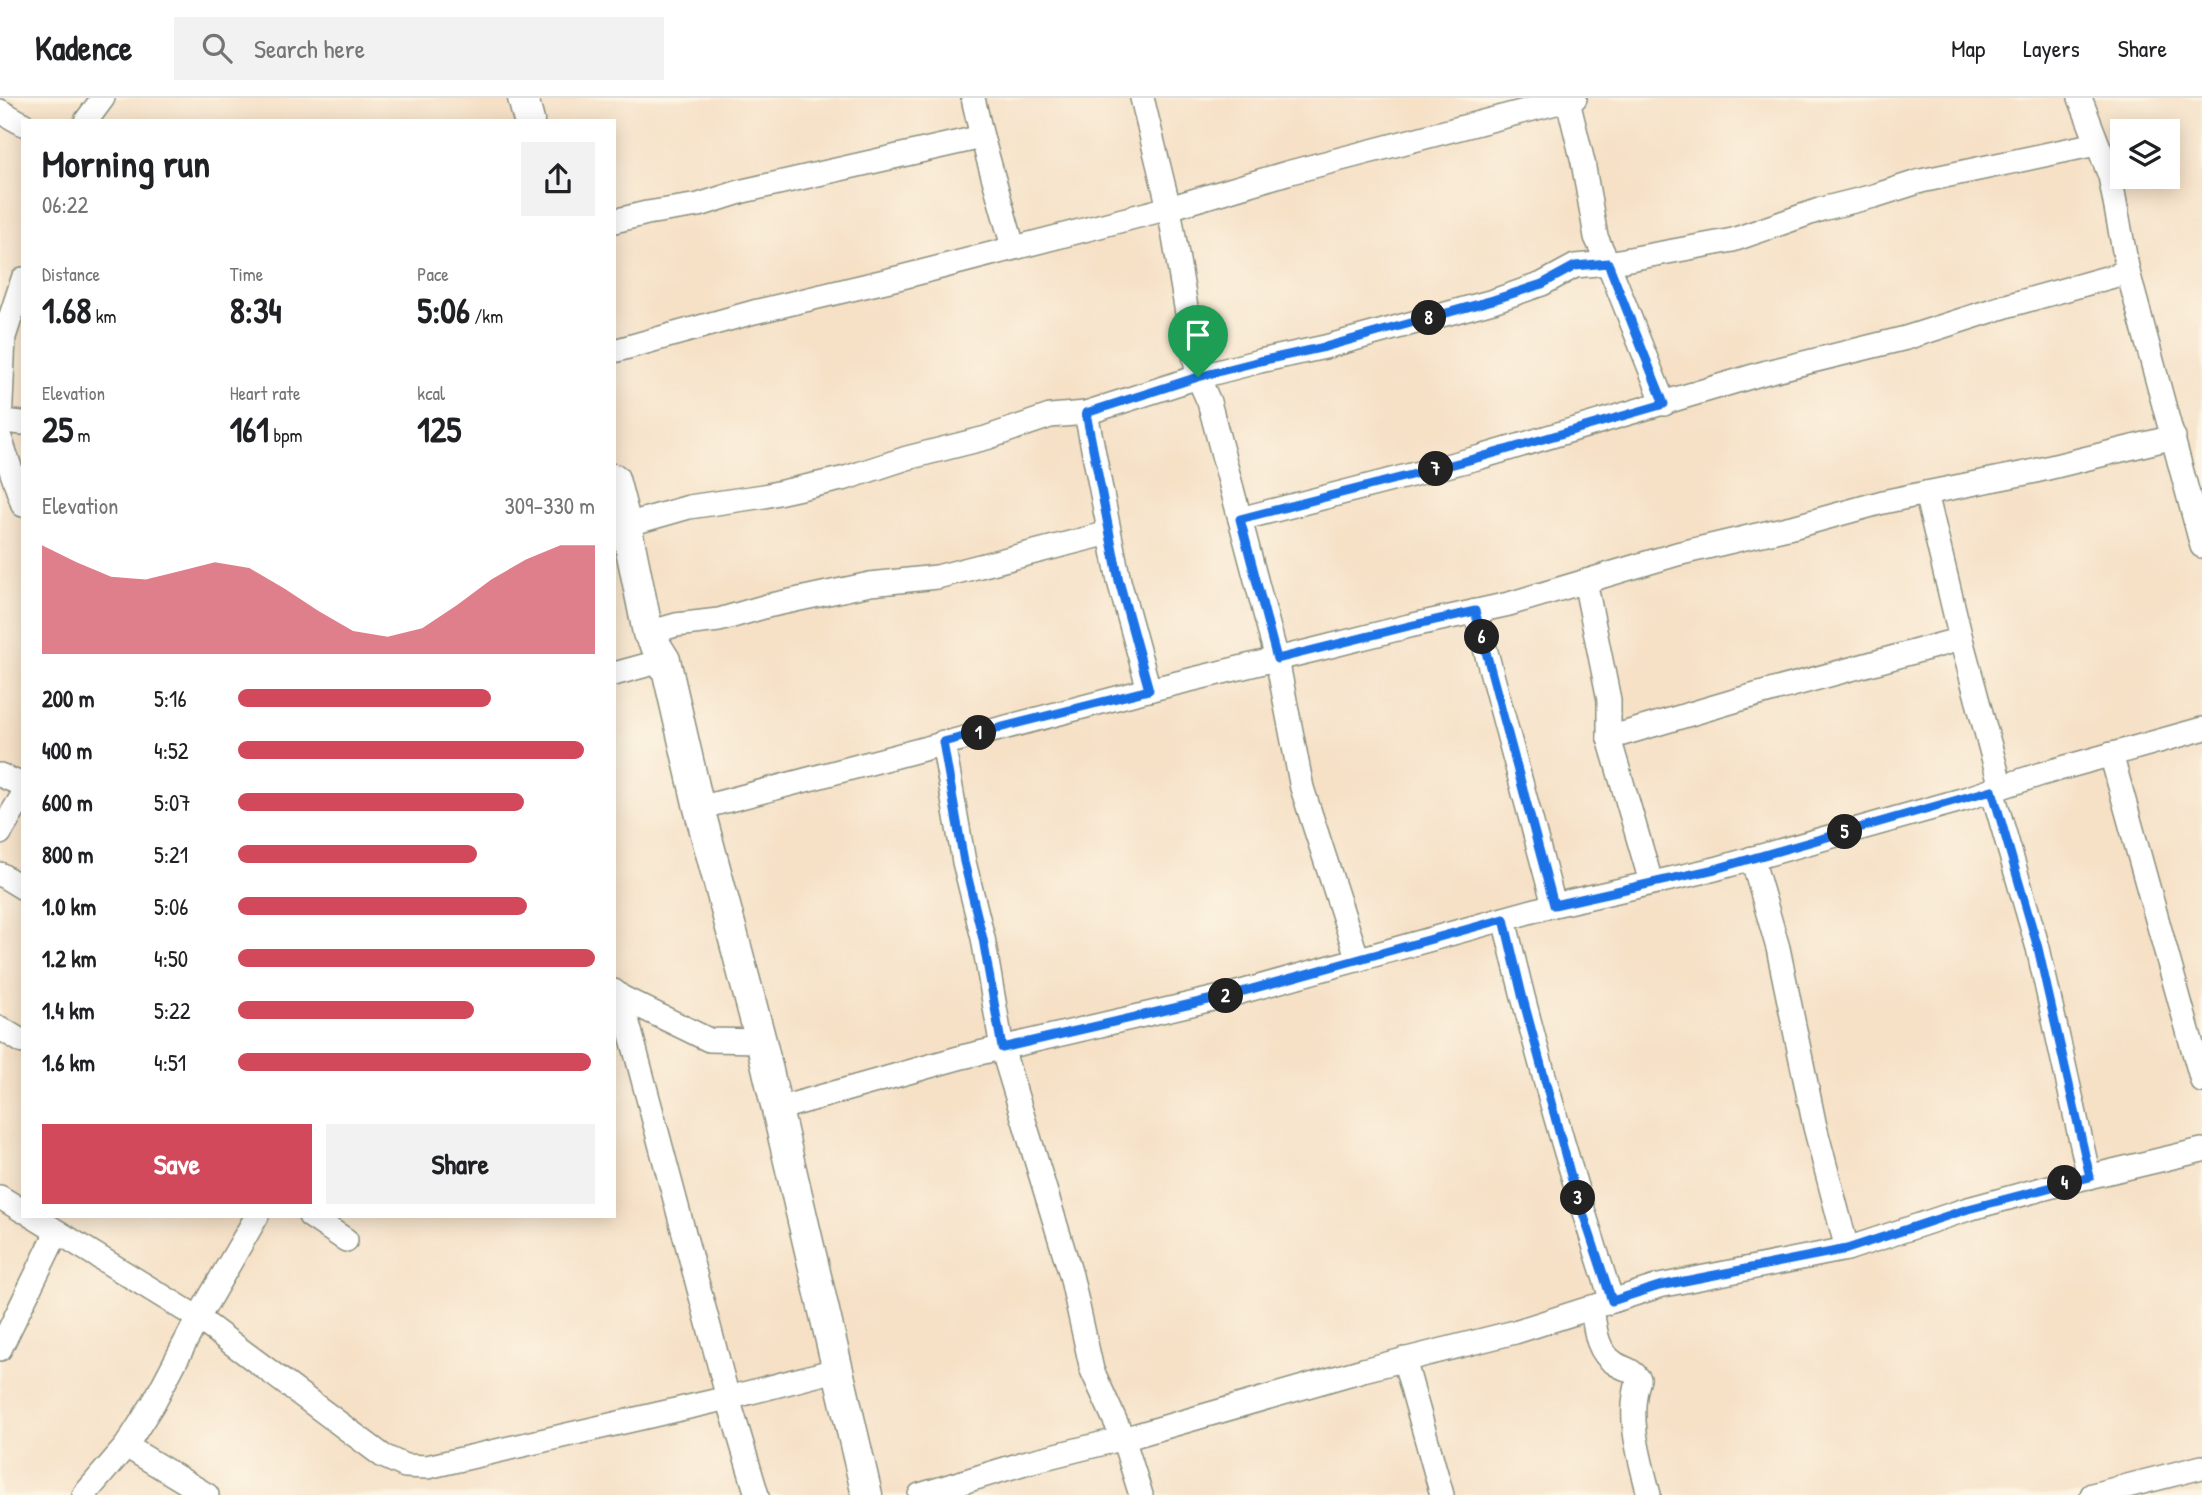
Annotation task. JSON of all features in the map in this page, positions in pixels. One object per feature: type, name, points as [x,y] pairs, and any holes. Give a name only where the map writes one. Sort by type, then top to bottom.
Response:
[{"type":"street","points":[[87,119],[103,98]]},
{"type":"street","points":[[523,98],[528,119]]},
{"type":"street","points":[[972,98],[1013,247]]},
{"type":"street","points":[[1142,98],[1169,208],[1198,377],[1209,402],[1277,659],[1302,788],[1357,960]]},
{"type":"street","points":[[2080,98],[2110,176],[2128,272],[2202,546]]},
{"type":"street","points":[[616,350],[754,312],[1169,208],[1287,173],[1572,99],[1596,237],[1664,404]]},
{"type":"street","points":[[0,111],[21,123]]},
{"type":"street","points":[[616,221],[699,205],[743,191],[982,137]]},
{"type":"street","points":[[626,525],[689,508],[764,496],[846,478],[907,458],[986,438],[1050,416],[1086,413],[1198,377],[1325,347],[1493,300],[1542,284],[1575,266],[1608,263],[1733,240],[1822,209],[1920,181],[2096,144]]},
{"type":"street","points":[[1240,519],[1481,457],[1767,372],[1906,338],[2006,306],[2128,272]]},
{"type":"street","points":[[21,285],[2,337],[0,423],[21,423]]},
{"type":"street","points":[[1086,413],[1119,581],[1149,690]]},
{"type":"street","points":[[699,808],[1149,690],[1509,604],[1676,554],[1883,502],[2031,472],[2174,437]]},
{"type":"street","points":[[0,438],[21,501]]},
{"type":"street","points":[[616,487],[648,633],[665,660],[699,808],[761,1041],[867,1495]]},
{"type":"street","points":[[1926,493],[2038,948],[2090,1177]]},
{"type":"street","points":[[0,510],[21,504]]},
{"type":"street","points":[[648,633],[676,625],[719,620],[767,606],[870,584],[937,577],[1109,533]]},
{"type":"street","points":[[1585,581],[1609,700],[1609,738],[1651,882]]},
{"type":"street","points":[[1475,611],[1554,905]]},
{"type":"street","points":[[1609,738],[1961,639]]},
{"type":"street","points":[[616,673],[665,660]]},
{"type":"street","points":[[777,1109],[962,1057],[1230,995],[1554,905],[1715,869],[2202,729]]},
{"type":"street","points":[[943,742],[1002,1048],[1071,1275],[1092,1370],[1124,1438],[1141,1495]]},
{"type":"street","points":[[2111,754],[2202,1081]]},
{"type":"street","points":[[0,775],[21,784]]},
{"type":"street","points":[[0,833],[21,798]]},
{"type":"street","points":[[1752,858],[1778,948],[1815,1127],[1847,1249]]},
{"type":"street","points":[[0,874],[21,887]]},
{"type":"street","points":[[1504,919],[1602,1304],[1596,1334],[1604,1355],[1617,1365],[1631,1369],[1639,1379],[1632,1417],[1649,1495]]},
{"type":"street","points":[[618,994],[709,1040],[761,1041]]},
{"type":"street","points":[[618,994],[757,1495]]},
{"type":"street","points":[[0,1028],[21,1041]]},
{"type":"street","points":[[920,1495],[1028,1462],[1124,1438],[1404,1359],[1515,1332],[1659,1286],[1847,1249],[1968,1209],[2202,1150]]},
{"type":"street","points":[[0,1196],[21,1210]]},
{"type":"street","points":[[35,1218],[198,1318],[383,1455],[405,1466],[427,1467],[728,1398],[836,1370]]},
{"type":"street","points":[[84,1495],[126,1446],[155,1402],[198,1318],[256,1218]]},
{"type":"street","points":[[313,1218],[346,1240]]},
{"type":"street","points":[[0,1349],[57,1232]]},
{"type":"street","points":[[1404,1359],[1442,1495]]},
{"type":"street","points":[[126,1446],[207,1495]]},
{"type":"street","points":[[2092,1495],[2202,1467]]},
{"type":"route","points":[[1608,263],[1664,404],[1481,457],[1240,519],[1277,659],[1475,611],[1554,905],[1715,869],[1992,790],[2038,948],[2090,1177],[1968,1209],[1847,1249],[1659,1286],[1612,1301],[1572,1180],[1504,919],[1230,995],[1002,1048],[943,742],[1149,690],[1119,581],[1086,413],[1198,377],[1325,347],[1493,300],[1542,284],[1575,266],[1608,263]]}]
